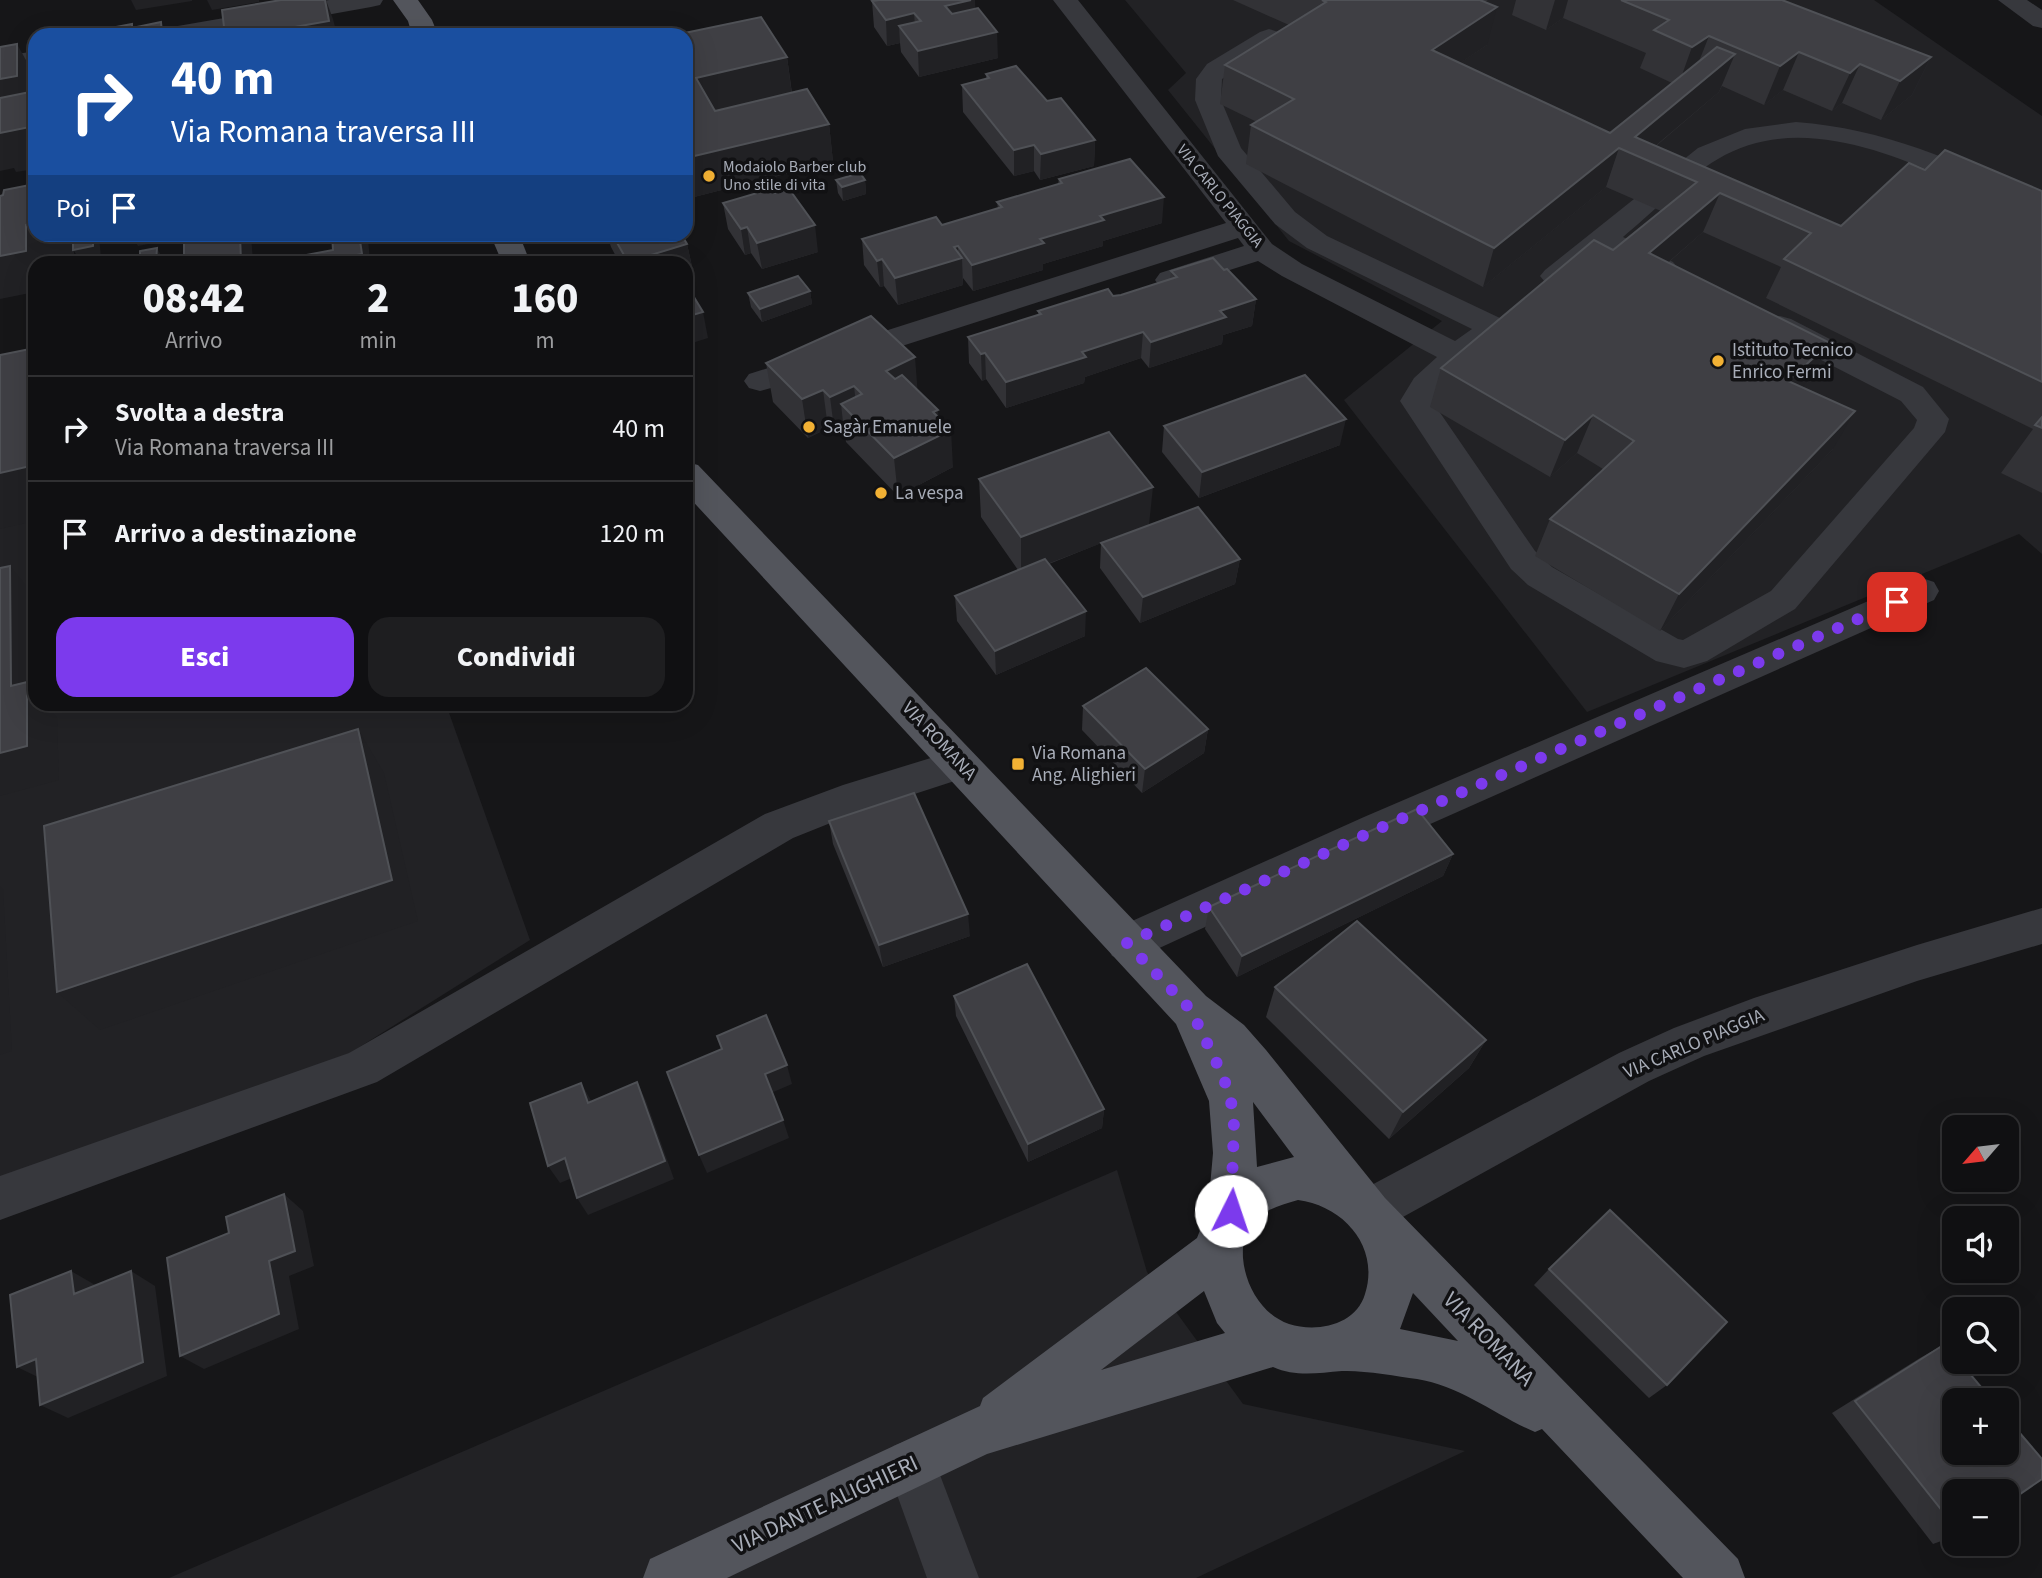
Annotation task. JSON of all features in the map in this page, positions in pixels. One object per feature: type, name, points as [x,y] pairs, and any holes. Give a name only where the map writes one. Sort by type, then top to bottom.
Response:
[{"type":"main road","points":[[405,0],[425,18]]},
{"type":"main road","name":"VIA ROMANA","points":[[693,480],[1191,1010],[1228,1039],[1251,1064],[1382,1231],[1390,1253],[1390,1295],[1382,1315],[1360,1339],[1343,1347],[1317,1352],[1300,1351],[1273,1343],[1255,1330],[1230,1300],[1220,1274],[1235,1153],[1231,1101],[1191,1010]]},
{"type":"main road","name":"VIA ROMANA","points":[[1224,1231],[1241,1199],[1275,1180],[1298,1178],[1331,1186],[1349,1195],[1612,1464],[1719,1578]]},
{"type":"main road","name":"VIA DANTE ALIGHIERI","points":[[981,1431],[1224,1231]]},
{"type":"main road","name":"VIA DANTE ALIGHIERI","points":[[669,1578],[981,1431],[1273,1343]]},
{"type":"main road","name":"VIA ROMANA","points":[[1343,1347],[1419,1355],[1464,1367],[1541,1411],[1612,1464]]},
{"type":"street","points":[[212,28],[371,0]]},
{"type":"street","name":"VIA CARLO PIAGGIA","points":[[1065,0],[1253,239],[1292,270],[1459,355]]},
{"type":"street","points":[[2010,0],[2042,21]]},
{"type":"street","points":[[1269,37],[1216,69],[1209,79],[1208,100],[1228,150],[1285,218],[1317,242],[1511,310]]},
{"type":"street","points":[[0,65],[28,60]]},
{"type":"street","points":[[1753,313],[1912,394],[1933,419],[1929,432],[1783,600],[1684,654],[1669,651],[1540,576],[1523,560],[1416,401],[1425,384],[1511,310],[1712,150],[1748,135],[1824,131],[1861,136],[1896,147],[2042,212]]},
{"type":"street","points":[[1603,238],[1690,282]]},
{"type":"street","points":[[1147,288],[1253,239]]},
{"type":"street","points":[[760,381],[920,328],[1253,239]]},
{"type":"street","points":[[1127,943],[1378,829],[1922,591]]},
{"type":"street","points":[[0,1198],[362,1068],[779,826],[843,801],[960,764]]},
{"type":"street","name":"VIA CARLO PIAGGIA","points":[[1367,1212],[1633,1067],[1689,1042],[1754,1017],[2042,926]]},
{"type":"street","points":[[911,1464],[953,1578]]},
{"type":"shaded area","name":"Istituto Tecnico Enrico Fermi","points":[[1125,0],[1874,0],[2042,116],[2042,554],[2019,534],[1587,712],[1344,400],[1442,321],[1289,241],[1168,90],[1186,73]]},
{"type":"shaded area","points":[[28,357],[28,711],[448,711],[530,940],[350,1053],[0,1184],[0,363]]},
{"type":"shaded area","points":[[1117,1170],[1147,1272],[1243,1404],[1465,1451],[1196,1578],[169,1578]]},
{"type":"building","points":[[281,0],[325,0],[329,21],[289,28],[224,28],[222,10]]},
{"type":"building","points":[[971,0],[945,6],[952,14],[978,8],[997,32],[918,51],[899,26],[921,21],[914,13],[886,20],[872,1]]},
{"type":"building","points":[[1322,0],[1480,0],[1497,7],[1432,50],[1610,133],[1717,47],[1735,54],[1635,137],[1841,226],[1909,163],[1925,170],[1945,150],[2042,191],[2042,382],[1784,259],[1811,233],[1720,193],[1649,253],[1830,343],[1788,381],[1855,411],[1679,594],[1550,519],[1634,441],[1593,415],[1565,440],[1441,368],[1594,240],[1613,250],[1697,182],[1619,148],[1494,248],[1251,125],[1294,99],[1225,65],[1326,2]]},
{"type":"building","points":[[1621,0],[1782,0],[1931,57],[1900,81],[1860,64],[1850,73],[1799,52],[1780,66],[1709,36],[1692,47],[1654,30],[1669,20]]},
{"type":"building","points":[[761,17],[787,57],[696,78],[715,111],[807,89],[829,124],[693,156],[693,31]]},
{"type":"building","points":[[161,22],[161,28],[132,28]]},
{"type":"building","points":[[132,24],[132,28],[111,28]]},
{"type":"building","points":[[17,44],[17,76],[0,79],[0,47]]},
{"type":"building","points":[[1016,66],[1047,101],[1061,98],[1095,140],[1041,154],[1034,145],[1014,150],[962,85],[989,78],[986,74]]},
{"type":"building","points":[[28,92],[28,127],[0,133],[0,98]]},
{"type":"building","points":[[1130,159],[1164,197],[1100,216],[1104,220],[1040,239],[1044,243],[972,265],[958,246],[954,247],[962,258],[895,278],[882,259],[877,261],[862,239],[936,217],[942,225],[1002,207],[997,202],[1062,183],[1059,179]]},
{"type":"building","points":[[860,173],[865,180],[842,187],[836,180]]},
{"type":"building","points":[[28,185],[28,225],[26,251],[0,256],[0,196],[4,190]]},
{"type":"building","points":[[771,189],[774,193],[789,189],[815,225],[757,243],[747,227],[741,229],[723,203]]},
{"type":"building","points":[[73,242],[93,242],[93,246],[73,250]]},
{"type":"building","points":[[184,242],[240,242],[241,256],[184,256]]},
{"type":"building","points":[[332,242],[360,242],[362,254],[301,256],[333,250]]},
{"type":"building","points":[[617,242],[687,244],[648,256],[625,256]]},
{"type":"building","points":[[157,248],[156,256],[140,256],[140,251]]},
{"type":"building","points":[[1213,258],[1256,299],[1220,311],[1226,317],[1151,342],[1143,332],[1082,352],[1086,357],[1006,382],[985,353],[981,354],[968,337],[1108,289],[1113,296],[1121,295],[1177,277],[1171,271]]},
{"type":"building","points":[[798,276],[810,291],[760,309],[748,293]]},
{"type":"building","points":[[693,296],[703,312],[693,315]]},
{"type":"building","points":[[871,316],[915,357],[886,371],[895,379],[902,375],[938,410],[933,412],[951,430],[894,458],[841,404],[862,394],[854,386],[830,397],[823,390],[802,399],[766,363]]},
{"type":"building","points":[[28,349],[28,467],[0,473],[0,355]]},
{"type":"building","points":[[1305,375],[1346,419],[1202,472],[1164,426]]},
{"type":"building","points":[[2042,417],[2042,428],[2035,425]]},
{"type":"building","points":[[1109,432],[1153,487],[1021,537],[979,479]]},
{"type":"building","points":[[1198,507],[1240,559],[1143,597],[1101,543]]},
{"type":"building","points":[[1045,559],[1086,611],[995,651],[955,596]]},
{"type":"building","points":[[10,566],[11,686],[27,682],[27,746],[0,753],[0,568]]},
{"type":"building","points":[[1146,668],[1208,729],[1145,769],[1083,706]]},
{"type":"building","points":[[358,729],[392,880],[57,992],[44,826]]},
{"type":"building","points":[[914,793],[968,914],[879,945],[829,821]]},
{"type":"building","points":[[1417,809],[1453,854],[1242,956],[1209,907]]},
{"type":"building","points":[[1357,921],[1486,1040],[1403,1112],[1275,987]]},
{"type":"building","points":[[1027,964],[1104,1109],[1028,1144],[954,996]]},
{"type":"building","points":[[766,1015],[787,1065],[765,1074],[783,1120],[699,1155],[667,1072],[722,1049],[717,1036]]},
{"type":"building","points":[[637,1082],[665,1161],[577,1198],[565,1158],[548,1166],[530,1103],[581,1083],[588,1103]]},
{"type":"building","points":[[284,1194],[295,1251],[269,1261],[279,1314],[180,1356],[167,1258],[229,1233],[226,1217]]},
{"type":"building","points":[[1610,1210],[1727,1322],[1667,1385],[1549,1269]]},
{"type":"building","points":[[71,1271],[74,1294],[131,1271],[143,1362],[40,1405],[36,1359],[17,1367],[10,1295]]},
{"type":"building","points":[[1942,1346],[1942,1374],[1970,1374],[1982,1388],[1942,1388],[1942,1465],[2019,1465],[2019,1432],[2042,1459],[2042,1479],[2019,1495],[2019,1479],[1942,1479],[1942,1511],[1855,1401]]},
{"type":"place","name":"Modaiolo Barber club Uno stile di vita","points":[[709,176]]},
{"type":"place","name":"Istituto Tecnico Enrico Fermi","points":[[1718,361]]},
{"type":"place","name":"Sagàr Emanuele","points":[[809,427]]},
{"type":"place","name":"La vespa","points":[[881,493]]},
{"type":"place","name":"Via Romana Ang. Alighieri","points":[[1018,764]]},
{"type":"route","points":[[1231,1211],[1234,1126],[1231,1101],[1223,1076],[1191,1010],[1127,943],[1378,829],[1897,602]]}]
